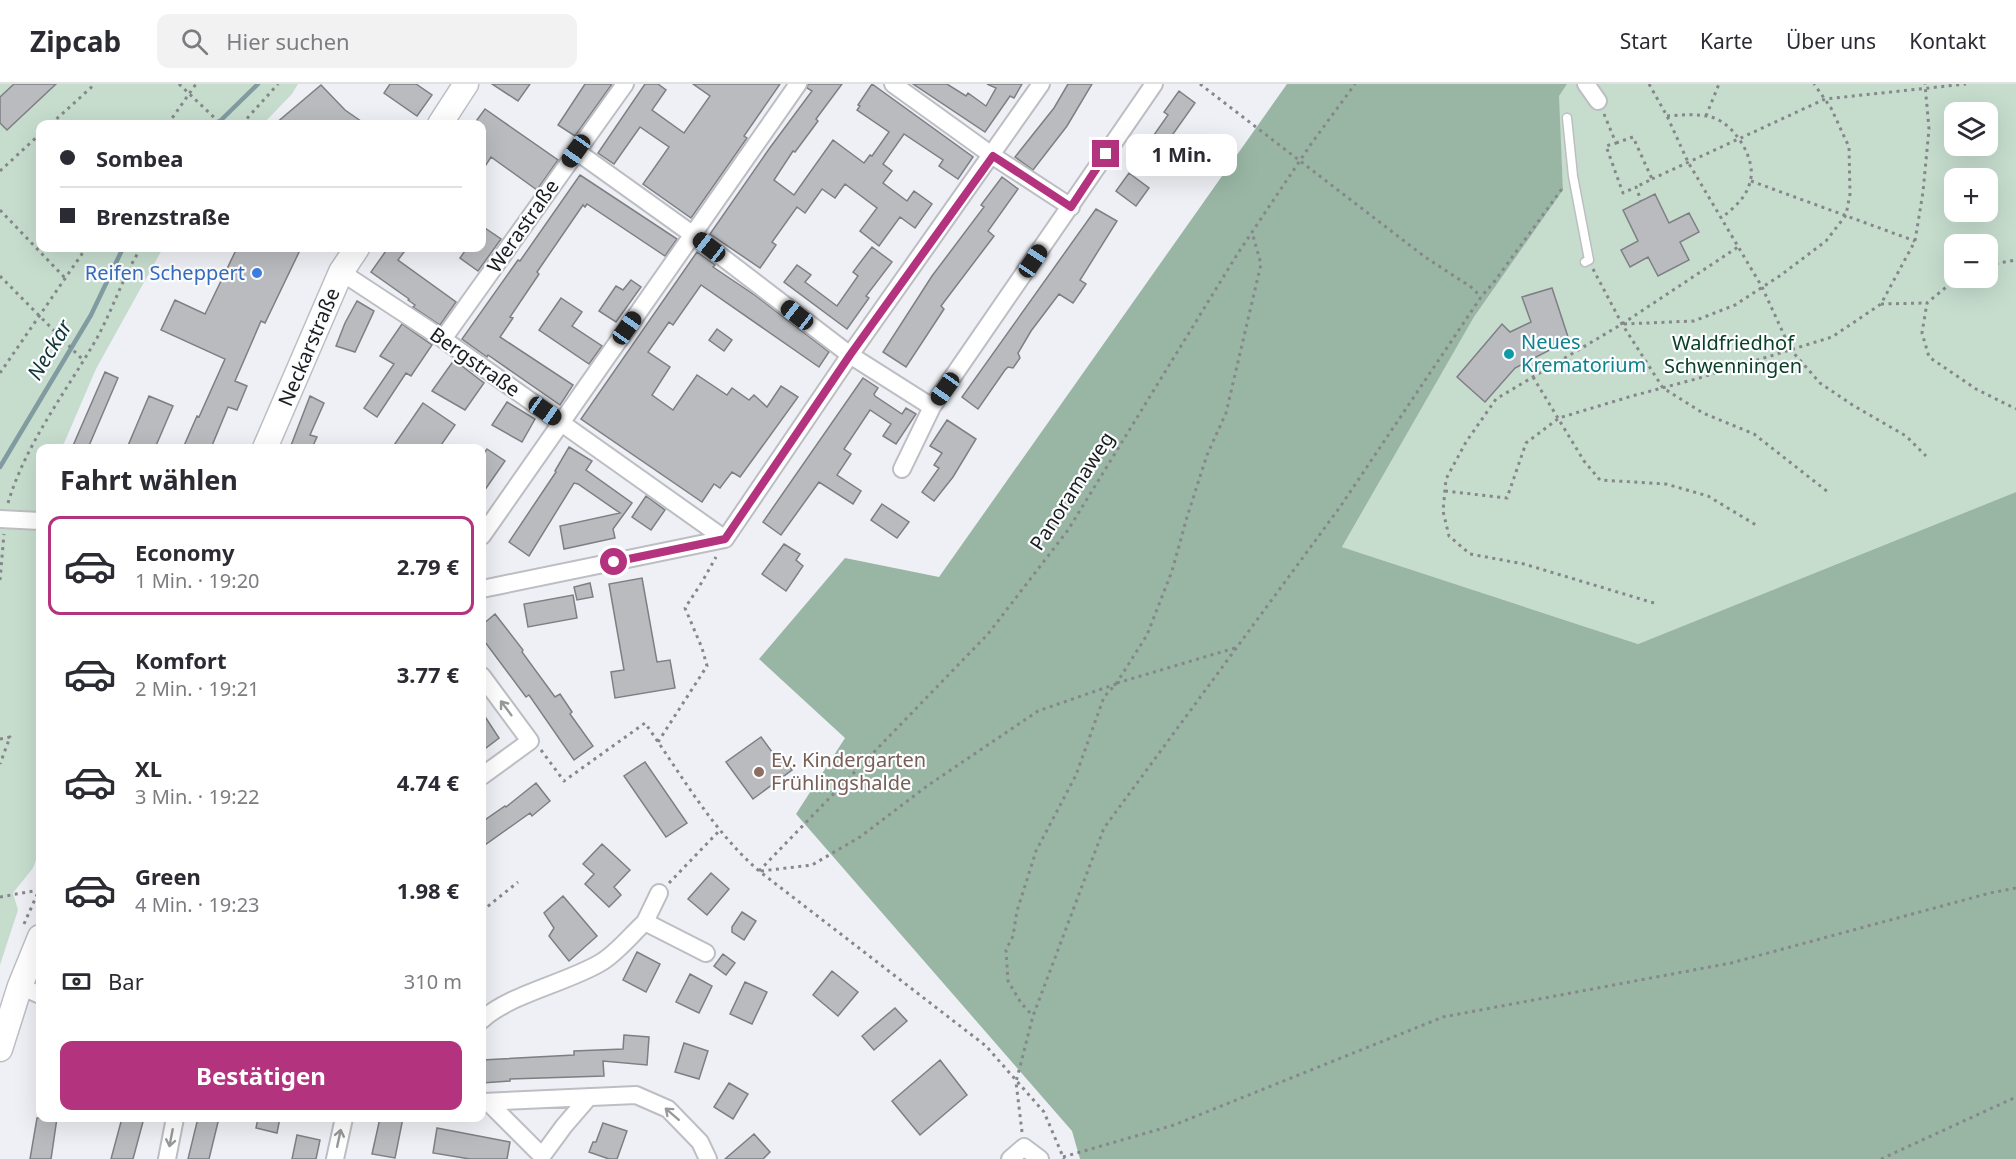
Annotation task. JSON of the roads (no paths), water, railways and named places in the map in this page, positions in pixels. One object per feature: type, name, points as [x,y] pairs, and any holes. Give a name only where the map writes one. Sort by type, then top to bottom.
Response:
[{"type":"main road","points":[[443,120],[466,84]]},
{"type":"main road","name":"Neckarstraße","points":[[266,444],[341,272],[354,252]]},
{"type":"main road","points":[[0,1049],[30,990],[36,958]]},
{"type":"street","name":"Werastraße","points":[[443,339],[625,84]]},
{"type":"street","points":[[486,530],[798,84]]},
{"type":"street","points":[[893,84],[993,156],[1071,207]]},
{"type":"street","points":[[486,588],[725,539],[850,355],[993,156],[1041,84]]},
{"type":"street","points":[[902,469],[932,407],[1154,84]]},
{"type":"street","points":[[1586,84],[1598,101]]},
{"type":"street","points":[[576,151],[692,234],[850,355],[932,407]]},
{"type":"street","name":"Bergstraße","points":[[341,272],[443,339],[725,539]]},
{"type":"street","points":[[3,523],[36,521]]},
{"type":"street","points":[[486,681],[535,745],[486,774]]},
{"type":"street","points":[[486,1015],[516,999],[553,986],[602,962],[645,922],[659,893]]},
{"type":"street","points":[[645,922],[706,953]]},
{"type":"street","points":[[486,1102],[636,1095],[668,1109],[700,1142],[708,1159]]},
{"type":"street","points":[[486,1103],[542,1158],[564,1126],[589,1097]]},
{"type":"street","points":[[167,1159],[174,1122]]},
{"type":"street","points":[[335,1159],[343,1122]]},
{"type":"street","points":[[1010,1159],[1024,1147],[1040,1159]]},
{"type":"lane","points":[[1567,117],[1573,176],[1587,261]]},
{"type":"waterway","name":"Neckar","points":[[221,120],[258,84]]},
{"type":"waterway","name":"Neckar","points":[[0,467],[91,315],[121,252]]},
{"type":"place","name":"Reifen Scheppert","points":[[257,273]]},
{"type":"place","name":"Neues Krematorium","points":[[1509,354]]},
{"type":"place","name":"Ev. Kindergarten Frühlingshalde","points":[[759,772]]},
{"type":"park label","name":"Waldfriedhof Schwenningen","points":[[1733,354]]}]
